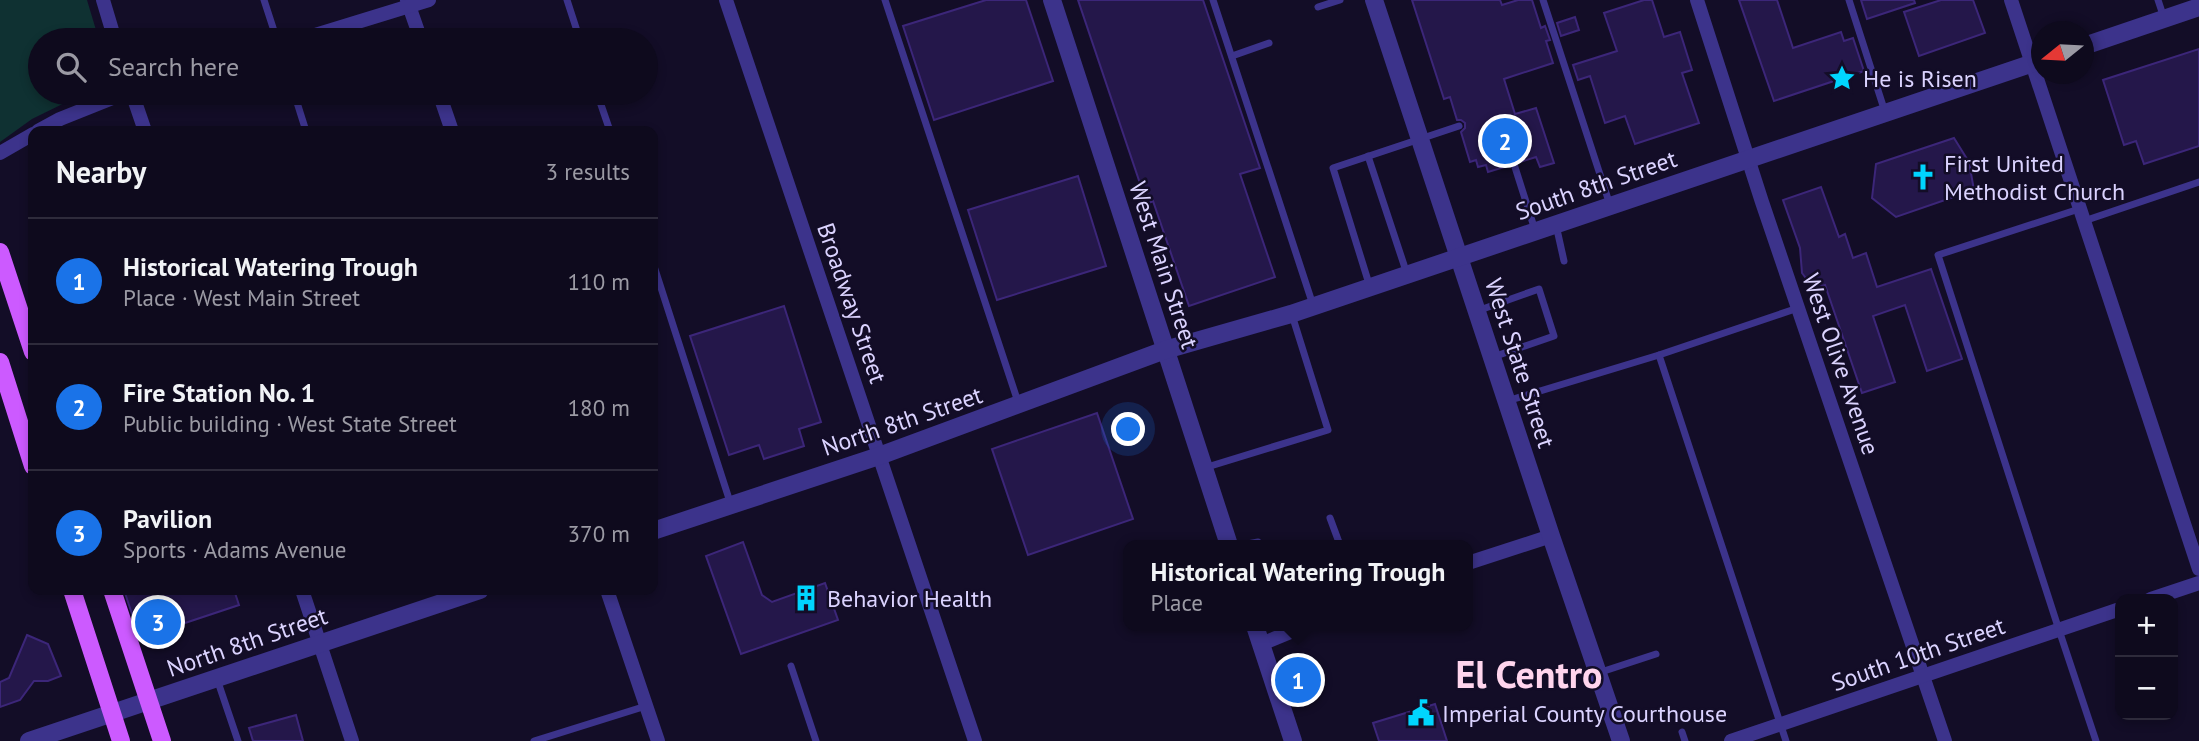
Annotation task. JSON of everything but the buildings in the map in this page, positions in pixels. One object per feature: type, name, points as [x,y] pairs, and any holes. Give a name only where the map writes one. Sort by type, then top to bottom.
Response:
[{"type":"main road","points":[[0,252],[28,337]]},
{"type":"main road","points":[[0,362],[28,450]]},
{"type":"main road","points":[[74,595],[121,741]]},
{"type":"main road","points":[[114,595],[162,741]]},
{"type":"street","points":[[103,0],[111,28]]},
{"type":"street","points":[[334,28],[408,3],[429,0]]},
{"type":"street","name":"Broadway Street","points":[[726,0],[975,741]]},
{"type":"street","name":"West Main Street","points":[[1052,0],[1227,540]]},
{"type":"street","name":"West State Street","points":[[1374,0],[1550,536],[1621,741]]},
{"type":"street","name":"West Olive Avenue","points":[[1697,0],[1748,159],[1945,741]]},
{"type":"street","points":[[2011,0],[2031,48]]},
{"type":"street","points":[[408,3],[417,28]]},
{"type":"street","points":[[2094,42],[2199,7]]},
{"type":"street","name":"South 8th Street","points":[[1165,350],[1291,314],[2031,64]]},
{"type":"street","points":[[2043,84],[2081,215],[2199,569]]},
{"type":"street","points":[[47,126],[95,105]]},
{"type":"street","points":[[136,105],[143,126]]},
{"type":"street","points":[[443,105],[450,126]]},
{"type":"street","points":[[0,153],[28,137]]},
{"type":"street","name":"North 8th Street","points":[[658,529],[879,456],[1165,350]]},
{"type":"street","points":[[1473,561],[1550,536]]},
{"type":"street","points":[[2166,594],[2199,583]]},
{"type":"street","points":[[304,595],[352,741]]},
{"type":"street","name":"North 8th Street","points":[[29,741],[321,643],[451,595]]},
{"type":"street","points":[[609,595],[658,741]]},
{"type":"street","name":"South 10th Street","points":[[1731,741],[2115,612]]},
{"type":"street","points":[[1257,631],[1293,741]]},
{"type":"street","points":[[1261,644],[1293,631]]},
{"type":"lane","points":[[264,0],[273,28]]},
{"type":"lane","points":[[567,0],[576,28]]},
{"type":"lane","points":[[885,0],[1019,405]]},
{"type":"lane","points":[[1213,0],[1314,306]]},
{"type":"lane","points":[[1318,7],[1340,0]]},
{"type":"lane","points":[[1543,0],[1610,206]]},
{"type":"lane","points":[[1849,0],[1886,113]]},
{"type":"lane","points":[[2158,0],[2164,18]]},
{"type":"lane","points":[[1232,56],[1269,43]]},
{"type":"lane","points":[[298,105],[304,126]]},
{"type":"lane","points":[[601,105],[608,126]]},
{"type":"lane","points":[[1370,287],[1333,167],[1459,126]]},
{"type":"lane","points":[[1368,156],[1408,274]]},
{"type":"lane","points":[[1514,164],[1535,231]]},
{"type":"lane","points":[[2096,741],[1938,255],[2199,182]]},
{"type":"lane","points":[[1555,224],[1564,261]]},
{"type":"lane","points":[[658,278],[732,505]]},
{"type":"lane","points":[[1477,311],[1539,289],[1554,336],[1492,357]]},
{"type":"lane","points":[[1506,401],[1659,355],[1798,308]]},
{"type":"lane","points":[[1204,468],[1328,430],[1291,314]]},
{"type":"lane","points":[[1659,355],[1786,741]]},
{"type":"lane","points":[[1330,518],[1338,540]]},
{"type":"lane","points":[[1598,673],[1656,654]]},
{"type":"lane","points":[[790,666],[816,741]]},
{"type":"lane","points":[[217,678],[238,741]]},
{"type":"lane","points":[[534,741],[646,706]]},
{"type":"lane","points":[[1682,732],[1685,741]]},
{"type":"green space","points":[[0,0],[87,0],[95,28],[28,28],[28,105],[61,105],[32,119],[0,142]]},
{"type":"place","name":"He is Risen","points":[[1842,78]]},
{"type":"place","name":"Fire Station No. 1","points":[[1505,141]]},
{"type":"place","name":"First United Methodist Church","points":[[1923,177]]},
{"type":"place","name":"Behavior Health","points":[[806,598]]},
{"type":"place","name":"Pavilion","points":[[158,622]]},
{"type":"place","name":"Historical Watering Trough","points":[[1298,680]]},
{"type":"place","name":"Imperial County Courthouse","points":[[1421,713]]},
{"type":"district","name":"El Centro","points":[[1529,673]]}]
